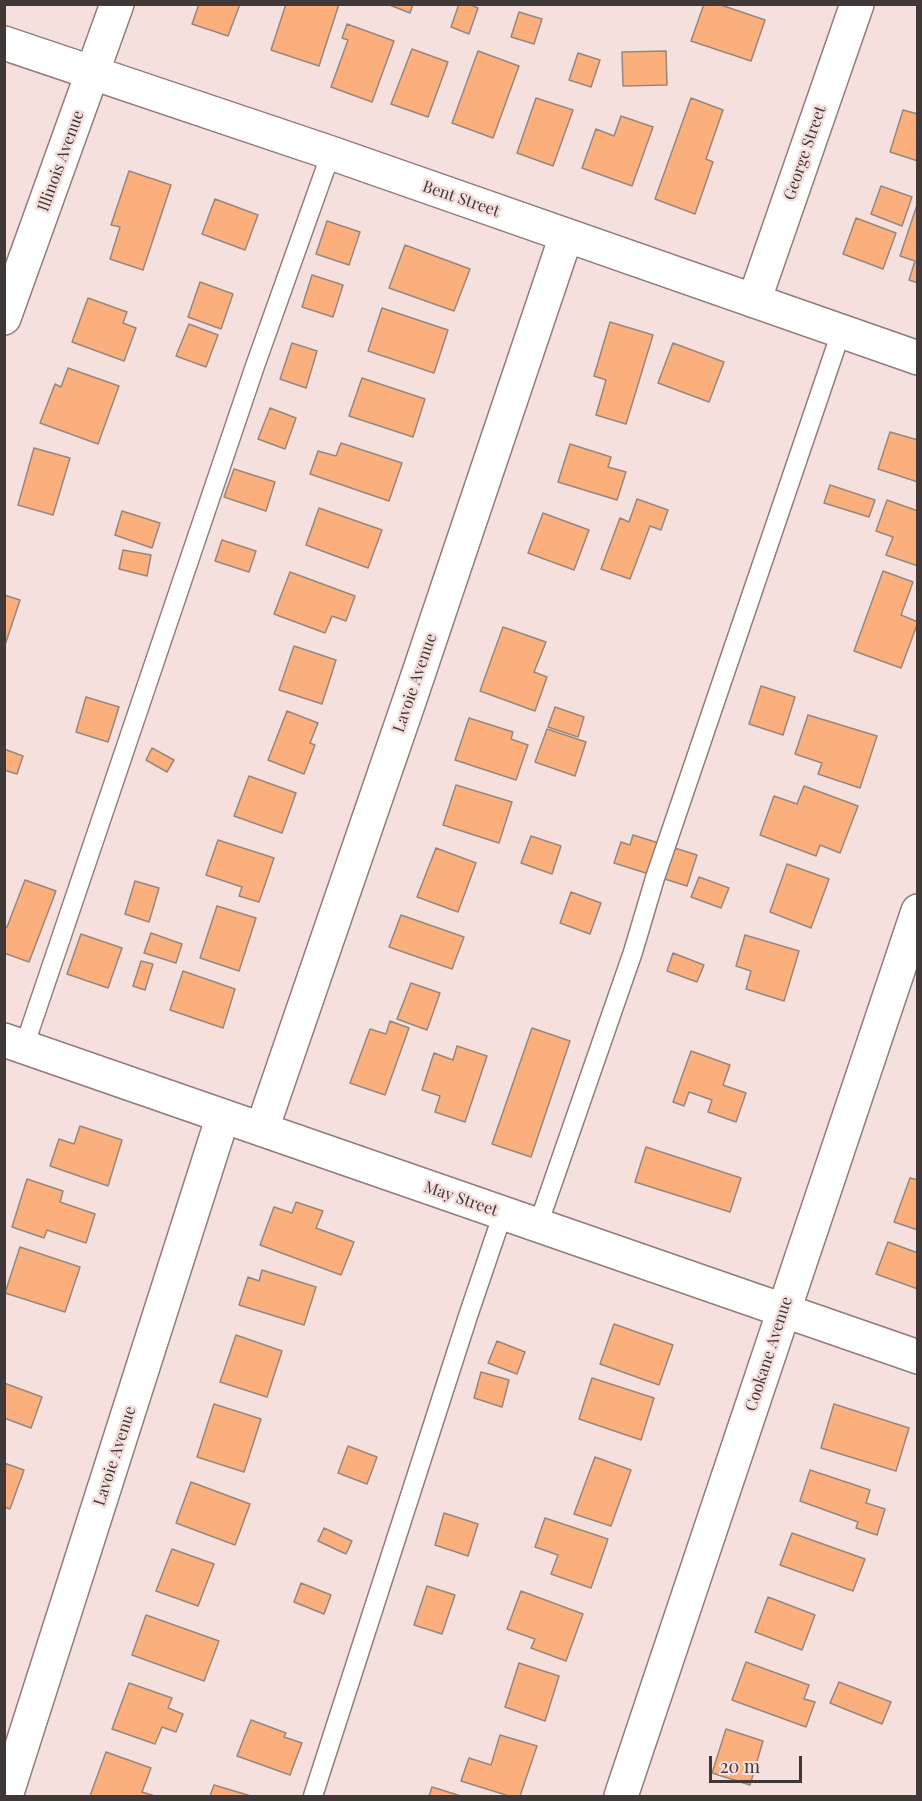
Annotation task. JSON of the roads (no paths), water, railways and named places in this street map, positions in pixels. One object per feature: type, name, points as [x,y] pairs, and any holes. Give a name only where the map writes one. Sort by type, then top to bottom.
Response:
[{"type":"street","name":"Illinois Avenue","points":[[4,318],[117,4]]},
{"type":"street","name":"George Street","points":[[754,301],[857,4]]},
{"type":"street","name":"Bent Street","points":[[4,43],[331,153],[918,358]]},
{"type":"street","name":"Lavoie Avenue","points":[[262,1129],[566,236]]},
{"type":"street","name":"Cookane Avenue","points":[[621,1797],[918,911]]},
{"type":"street","name":"May Street","points":[[14,1043],[918,1358]]},
{"type":"street","name":"Lavoie Avenue","points":[[6,1797],[223,1116]]},
{"type":"lane","points":[[14,1043],[331,153]]},
{"type":"lane","points":[[538,1225],[633,952],[655,878],[842,332]]},
{"type":"lane","points":[[313,1797],[503,1214]]}]
